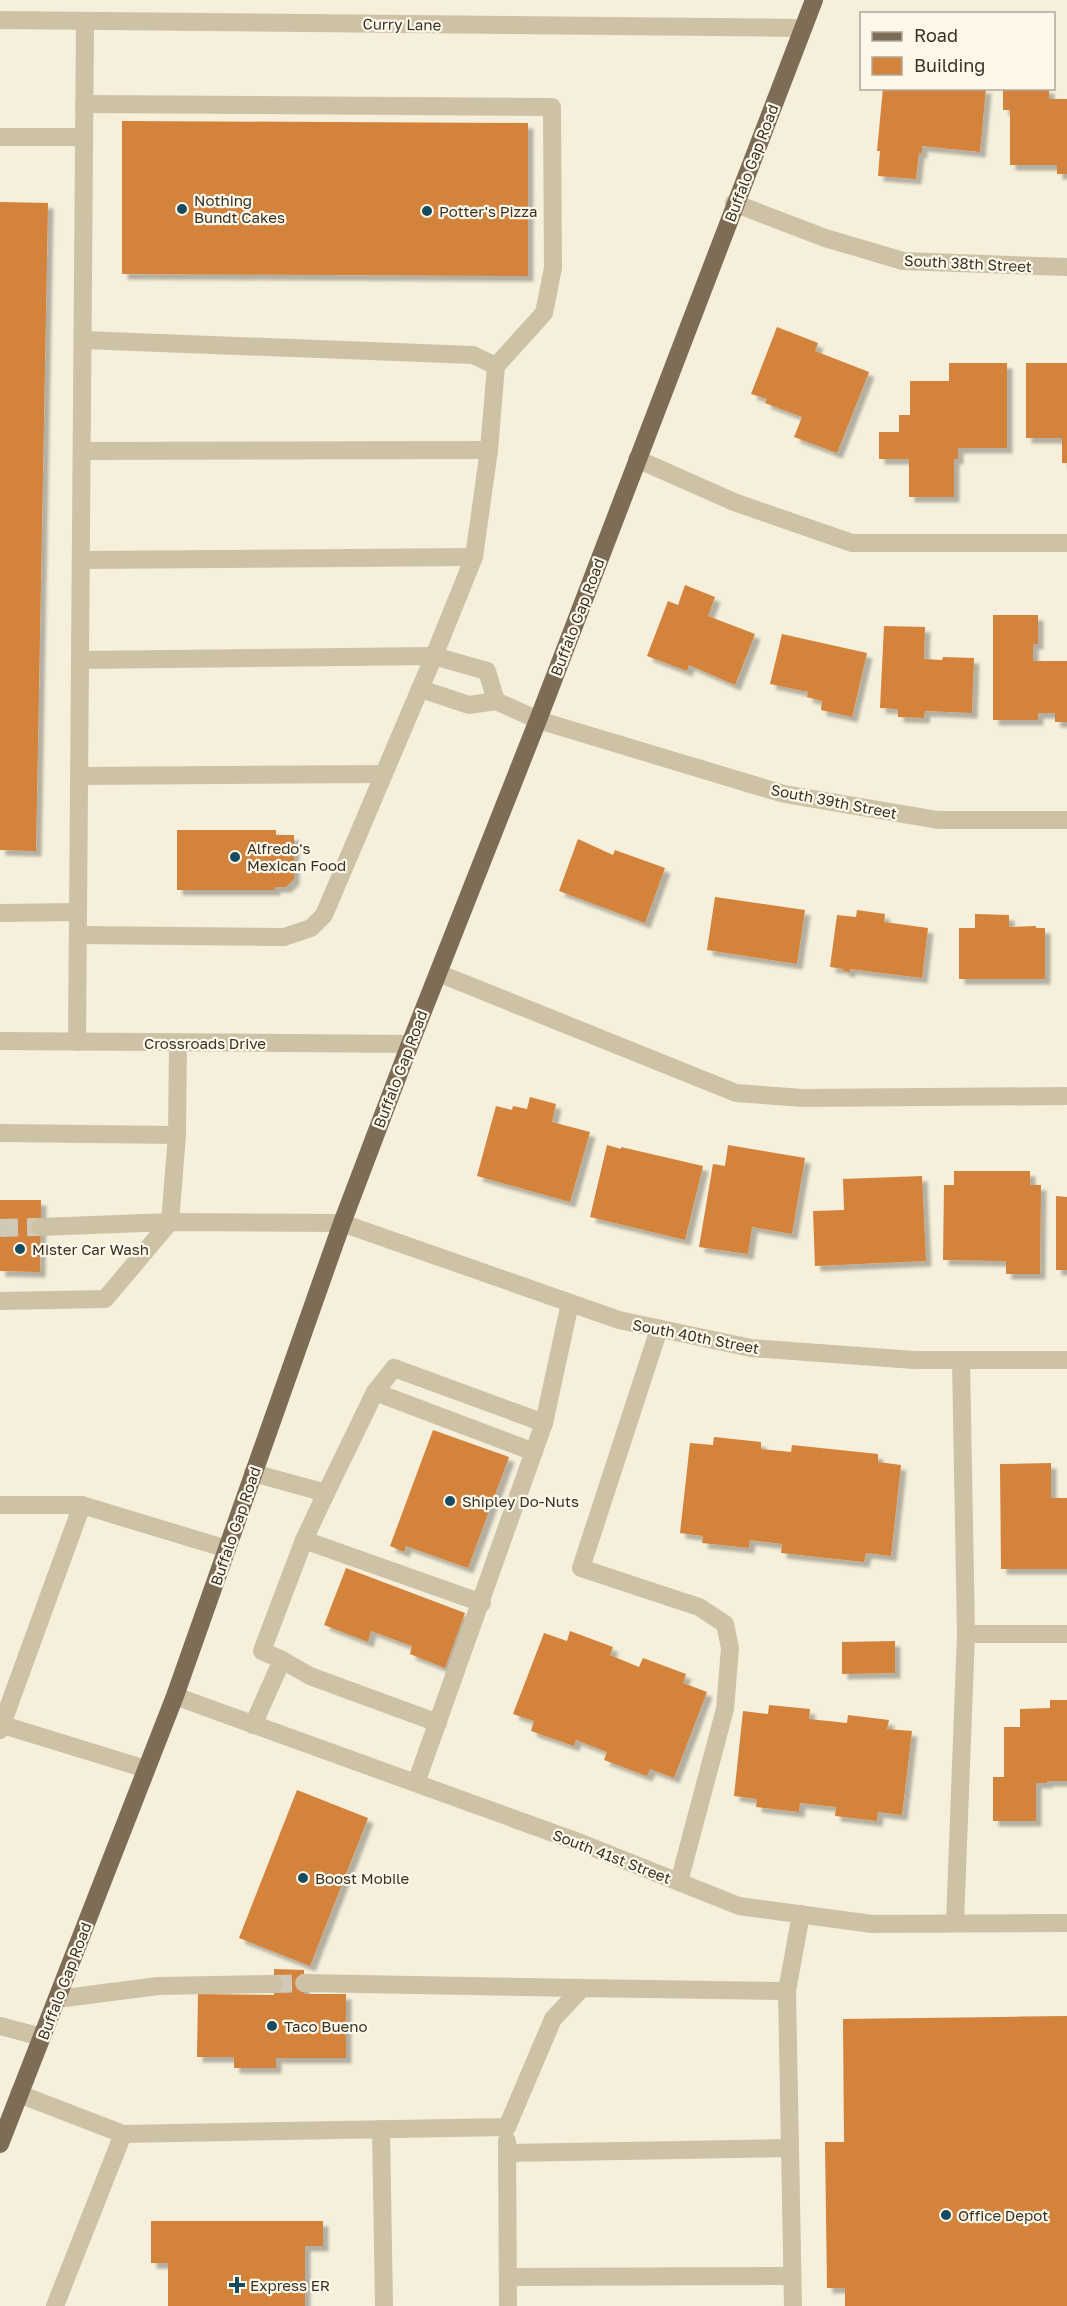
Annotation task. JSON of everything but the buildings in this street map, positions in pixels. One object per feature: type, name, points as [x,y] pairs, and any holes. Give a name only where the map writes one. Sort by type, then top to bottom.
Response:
[{"type":"main road","name":"Buffalo Gap Road","points":[[0,2144],[175,1696],[342,1223],[814,0]]},
{"type":"street","name":"Curry Lane","points":[[0,20],[803,28]]},
{"type":"street","points":[[77,1042],[85,21]]},
{"type":"street","points":[[78,935],[284,937],[311,928],[324,915],[421,689],[474,556],[489,450],[496,366],[544,313],[554,268],[552,108],[84,104]]},
{"type":"street","points":[[0,137],[84,137]]},
{"type":"street","name":"South 38th Street","points":[[734,204],[825,238],[903,261],[1067,267]]},
{"type":"street","points":[[83,340],[473,355],[496,366]]},
{"type":"street","points":[[82,451],[489,450]]},
{"type":"street","points":[[637,459],[734,502],[852,543],[1067,543]]},
{"type":"street","points":[[81,560],[474,556]]},
{"type":"street","points":[[80,660],[434,656],[487,671],[496,701],[469,705],[421,689]]},
{"type":"street","name":"South 39th Street","points":[[496,701],[538,720],[784,794],[938,820],[1067,820]]},
{"type":"street","points":[[80,776],[384,774]]},
{"type":"street","points":[[0,913],[78,912]]},
{"type":"street","points":[[438,973],[736,1093],[803,1098],[1067,1096]]},
{"type":"street","name":"Crossroads Drive","points":[[0,1041],[410,1044]]},
{"type":"street","points":[[0,1301],[105,1299],[170,1222],[177,1134],[178,1042]]},
{"type":"street","points":[[0,1133],[177,1134]]},
{"type":"street","name":"South 40th Street","points":[[40,1227],[170,1222],[342,1223],[619,1320],[751,1348],[914,1360],[1067,1360]]},
{"type":"street","points":[[416,1783],[482,1603],[544,1423],[570,1303]]},
{"type":"street","points":[[659,1329],[581,1568],[699,1607],[724,1624],[730,1648],[724,1709],[679,1882]]},
{"type":"street","points":[[955,1923],[966,1634],[961,1360]]},
{"type":"street","points":[[438,1724],[310,1676],[262,1651],[304,1540],[375,1392],[394,1368],[544,1423]]},
{"type":"street","points":[[375,1392],[534,1452]]},
{"type":"street","points":[[253,1473],[326,1493]]},
{"type":"street","points":[[0,1505],[82,1505],[227,1549]]},
{"type":"street","points":[[82,1505],[1,1726],[146,1769]]},
{"type":"street","points":[[304,1540],[482,1603]]},
{"type":"street","points":[[966,1634],[1067,1635]]},
{"type":"street","points":[[253,1725],[282,1660]]},
{"type":"street","name":"South 41st Street","points":[[175,1696],[581,1843],[739,1906],[872,1924],[1067,1923]]},
{"type":"street","points":[[793,2306],[787,1991],[801,1914]]},
{"type":"street","points":[[304,1983],[787,1991]]},
{"type":"street","points":[[57,1999],[158,1986],[274,1984]]},
{"type":"street","points":[[508,2306],[507,2127],[553,2019],[582,1988]]},
{"type":"street","points":[[0,2026],[42,2037]]},
{"type":"street","points":[[20,2094],[123,2134],[507,2127]]},
{"type":"street","points":[[381,2129],[384,2306]]},
{"type":"street","points":[[55,2306],[123,2134]]},
{"type":"street","points":[[507,2152],[790,2148]]},
{"type":"street","points":[[508,2277],[792,2276]]},
{"type":"tunnel","points":[[0,1228],[40,1227]]},
{"type":"tunnel","points":[[274,1984],[304,1983]]},
{"type":"place","name":"Nothing Bundt Cakes","points":[[182,209]]},
{"type":"place","name":"Potter's Pizza","points":[[427,211]]},
{"type":"place","name":"Alfredo's Mexican Food","points":[[235,857]]},
{"type":"place","name":"Mister Car Wash","points":[[20,1249]]},
{"type":"place","name":"Shipley Do-Nuts","points":[[450,1501]]},
{"type":"place","name":"Boost Mobile","points":[[303,1878]]},
{"type":"place","name":"Taco Bueno","points":[[272,2026]]},
{"type":"place","name":"Office Depot","points":[[946,2215]]},
{"type":"place","name":"Express ER","points":[[237,2285]]}]
